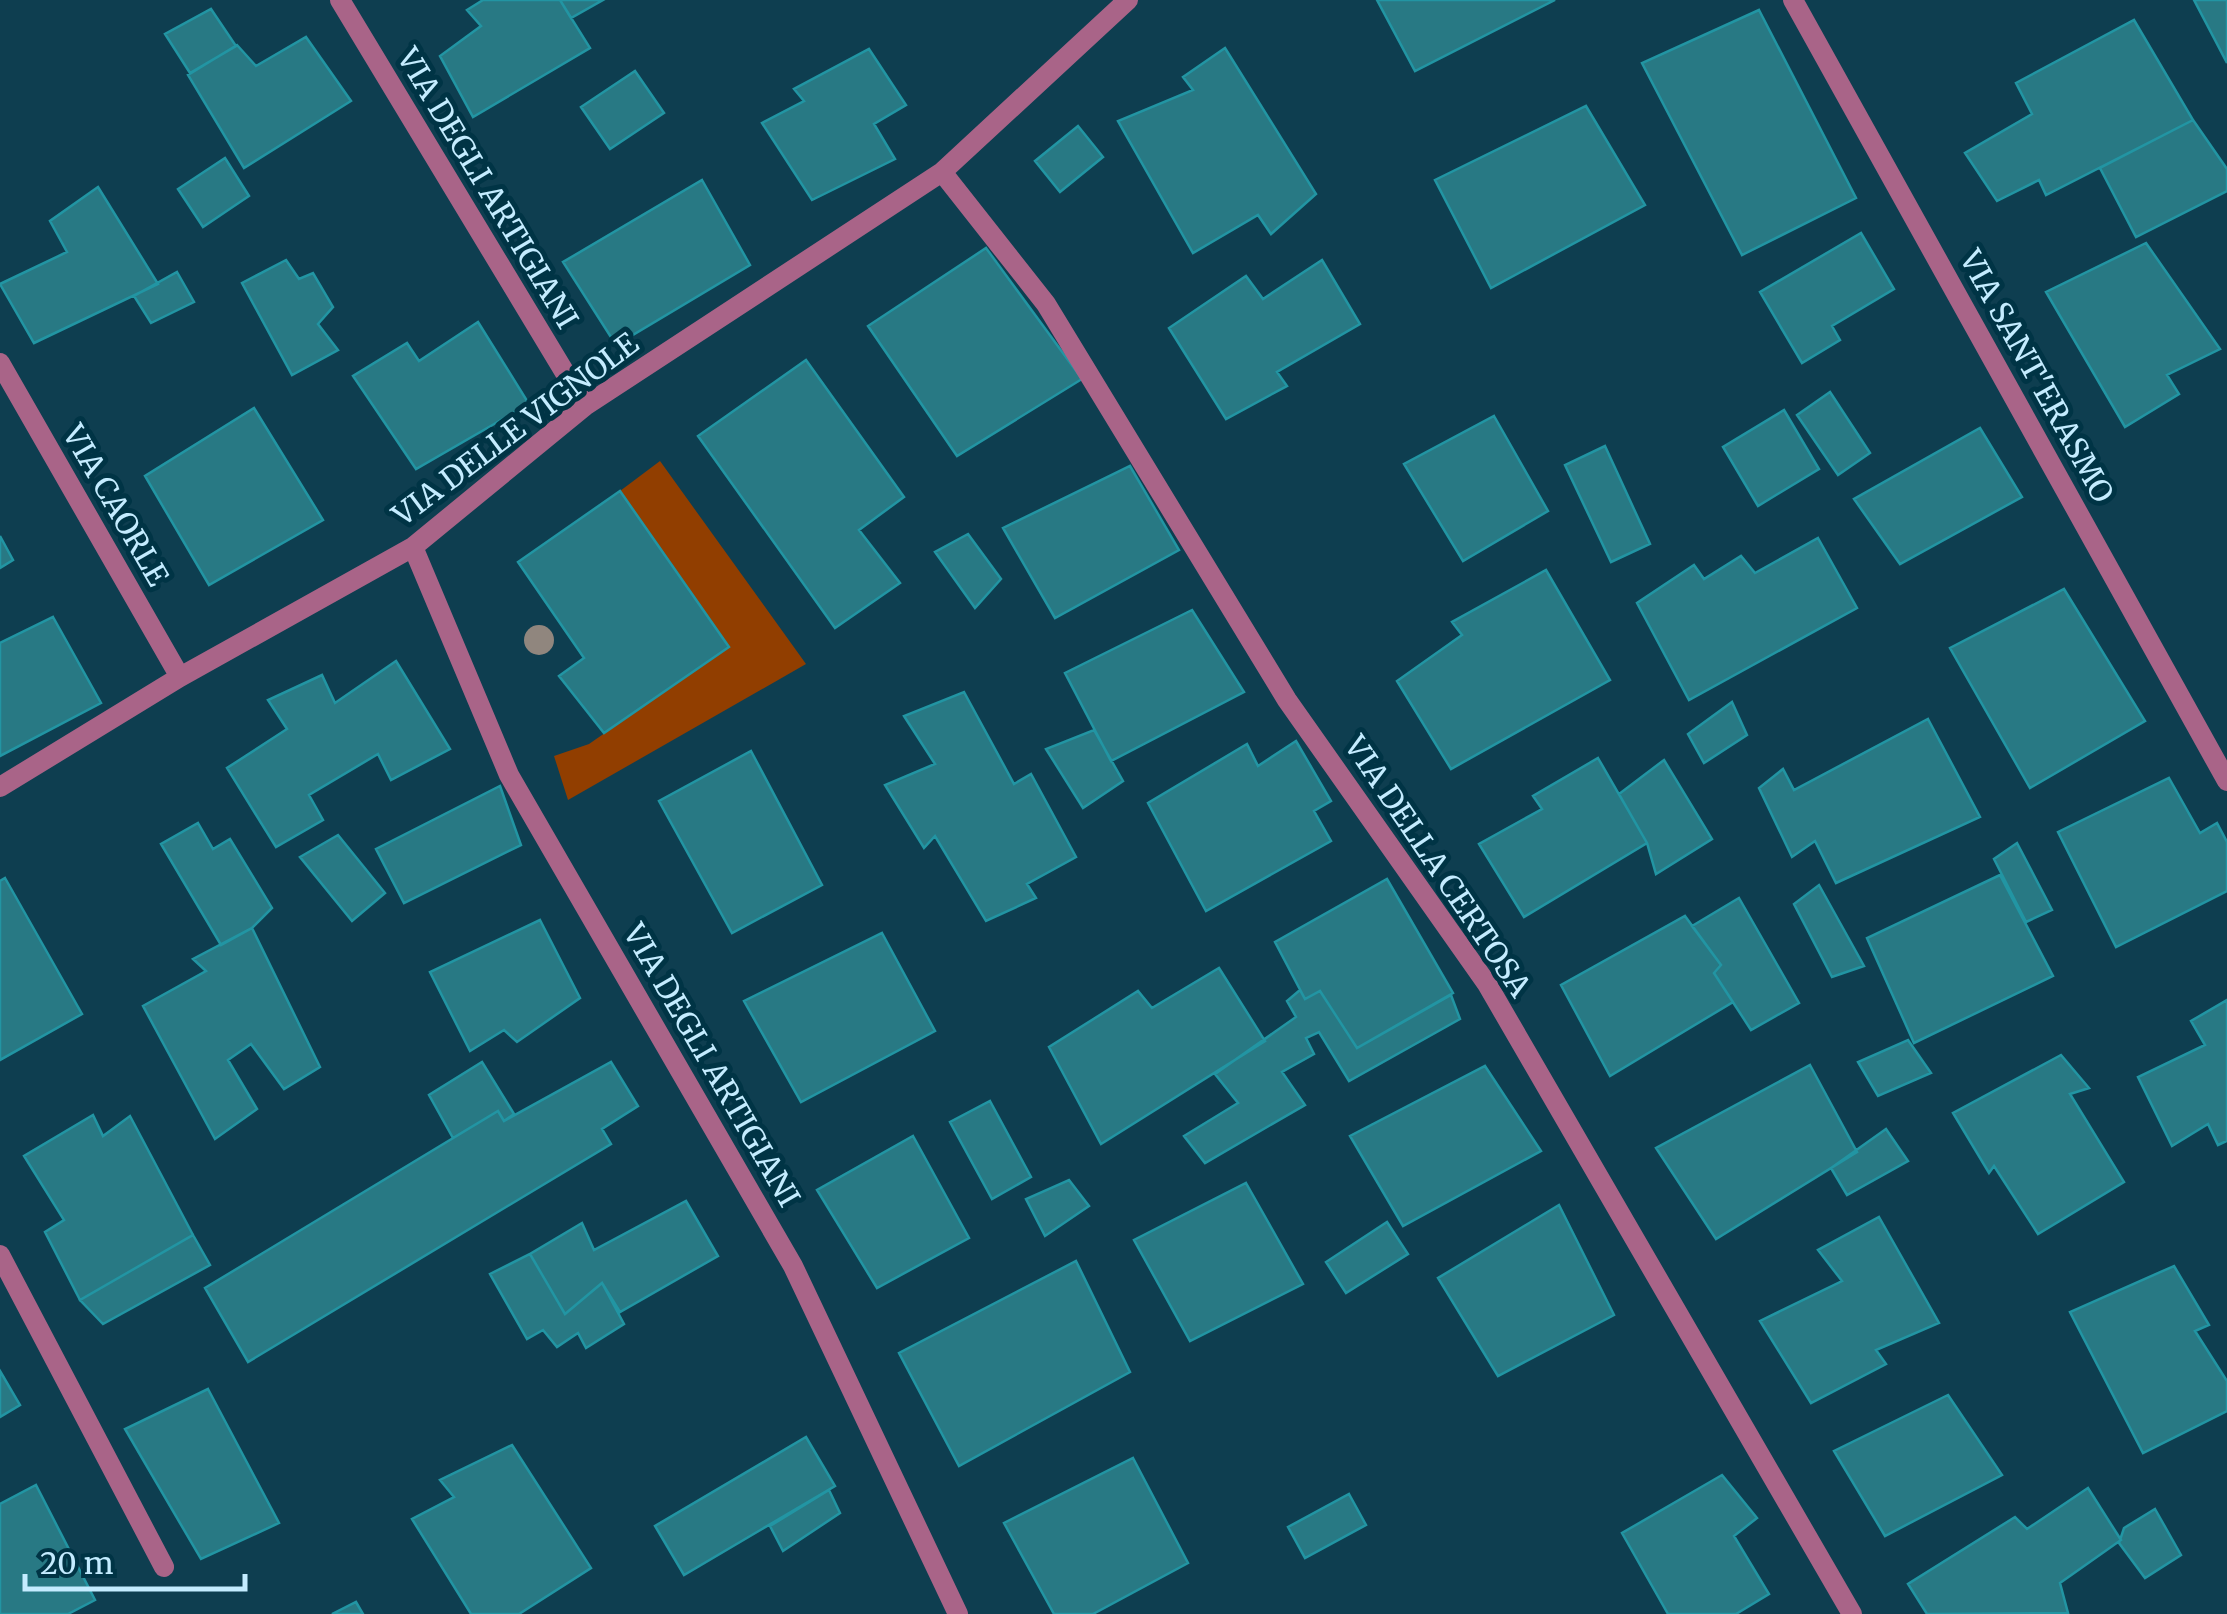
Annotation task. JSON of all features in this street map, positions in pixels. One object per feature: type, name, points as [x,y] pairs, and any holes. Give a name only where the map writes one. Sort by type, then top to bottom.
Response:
[{"type":"street","name":"VIA DEGLI ARTIGIANI","points":[[340,0],[585,406]]},
{"type":"street","name":"VIA DELLE VIGNOLE","points":[[0,787],[180,677],[413,547],[585,406],[942,172],[1128,0]]},
{"type":"street","name":"VIA SANT'ERASMO","points":[[1793,0],[2227,781]]},
{"type":"street","name":"VIA DELLA CERTOSA","points":[[942,172],[1046,304],[1287,700],[1486,984],[1852,1614]]},
{"type":"street","name":"VIA CAORLE","points":[[0,363],[180,677]]},
{"type":"street","name":"VIA DEGLI ARTIGIANI","points":[[413,547],[509,775],[793,1266],[958,1614]]},
{"type":"street","points":[[0,1255],[164,1566]]},
{"type":"shaded area","points":[[660,461],[806,664],[568,800],[554,756],[589,744],[729,647],[620,491]]},
{"type":"building","points":[[483,0],[560,0],[590,48],[473,117],[440,56],[481,26],[467,10]]},
{"type":"building","points":[[560,0],[603,0],[571,18]]},
{"type":"building","points":[[1377,0],[1555,0],[1415,71]]},
{"type":"building","points":[[2194,0],[2227,0],[2227,63]]},
{"type":"building","points":[[211,9],[236,46],[190,73],[165,34]]},
{"type":"building","points":[[1759,10],[1856,198],[1742,255],[1642,63]]},
{"type":"building","points":[[2134,20],[2193,120],[2046,195],[2039,180],[1997,201],[1965,153],[2032,114],[2016,83]]},
{"type":"building","points":[[306,37],[351,101],[244,168],[188,75],[237,45],[256,66]]},
{"type":"building","points":[[1225,48],[1316,194],[1271,234],[1258,215],[1193,253],[1118,121],[1193,90],[1183,77]]},
{"type":"building","points":[[869,49],[906,105],[874,124],[895,159],[812,200],[762,123],[804,101],[794,89]]},
{"type":"building","points":[[635,71],[664,113],[610,149],[581,107]]},
{"type":"building","points":[[1586,106],[1645,205],[1491,288],[1435,180]]},
{"type":"building","points":[[2193,120],[2227,169],[2227,191],[2136,237],[2100,168]]},
{"type":"building","points":[[1078,126],[1103,157],[1060,192],[1035,161]]},
{"type":"building","points":[[225,158],[249,196],[203,227],[178,189]]},
{"type":"building","points":[[702,180],[750,265],[616,345],[563,262]]},
{"type":"building","points":[[98,187],[158,284],[34,343],[0,284],[67,252],[50,221]]},
{"type":"building","points":[[1861,233],[1894,289],[1832,326],[1840,340],[1802,363],[1760,292]]},
{"type":"building","points":[[2146,243],[2220,349],[2167,375],[2179,394],[2125,427],[2046,292]]},
{"type":"building","points":[[986,248],[1082,379],[957,456],[868,326]]},
{"type":"building","points":[[286,260],[299,279],[313,273],[333,307],[318,324],[338,350],[292,375],[242,283]]},
{"type":"building","points":[[1322,260],[1360,324],[1277,372],[1287,386],[1226,419],[1169,328],[1246,276],[1263,299]]},
{"type":"building","points":[[177,272],[194,302],[151,323],[134,296]]},
{"type":"building","points":[[478,322],[529,404],[416,469],[353,376],[407,343],[419,361]]},
{"type":"building","points":[[806,360],[904,497],[859,530],[900,583],[835,628],[698,436]]},
{"type":"building","points":[[1830,392],[1870,453],[1838,475],[1797,415]]},
{"type":"building","points":[[254,408],[323,520],[209,585],[145,476]]},
{"type":"building","points":[[1784,410],[1819,469],[1758,506],[1723,447]]},
{"type":"building","points":[[1494,416],[1548,511],[1463,561],[1404,464]]},
{"type":"building","points":[[1980,428],[2022,497],[1900,564],[1854,499]]},
{"type":"building","points":[[1605,446],[1650,544],[1611,562],[1565,465]]},
{"type":"building","points":[[1130,466],[1179,550],[1055,618],[1003,528]]},
{"type":"building","points":[[620,491],[729,647],[604,733],[559,676],[584,658],[518,562]]},
{"type":"building","points":[[968,534],[1001,579],[975,608],[935,552]]},
{"type":"building","points":[[0,536],[13,560],[0,568]]},
{"type":"building","points":[[1818,538],[1857,608],[1689,700],[1637,603],[1694,565],[1704,579],[1741,556],[1755,573]]},
{"type":"building","points":[[1546,570],[1610,680],[1451,769],[1397,681],[1462,635],[1452,622]]},
{"type":"building","points":[[2064,589],[2145,721],[2030,788],[1950,648]]},
{"type":"building","points":[[1192,610],[1244,692],[1111,761],[1065,673]]},
{"type":"building","points":[[53,617],[101,703],[0,756],[0,643]]},
{"type":"building","points":[[396,661],[450,749],[391,780],[378,754],[309,795],[323,820],[276,847],[227,768],[287,729],[268,700],[322,675],[335,703]]},
{"type":"building","points":[[964,692],[1014,784],[1031,774],[1076,857],[1027,884],[1036,898],[986,921],[935,836],[924,848],[885,785],[935,764],[904,716]]},
{"type":"building","points":[[1732,702],[1747,735],[1704,763],[1688,734]]},
{"type":"building","points":[[1928,719],[1980,817],[1836,883],[1815,841],[1792,857],[1759,788],[1783,769],[1794,790]]},
{"type":"building","points":[[1094,730],[1123,781],[1083,808],[1046,749]]},
{"type":"building","points":[[1296,741],[1331,801],[1314,811],[1331,841],[1206,911],[1148,803],[1247,744],[1258,766]]},
{"type":"building","points":[[751,751],[822,885],[732,933],[659,801]]},
{"type":"building","points":[[1598,758],[1647,843],[1524,917],[1479,844],[1542,809],[1533,796]]},
{"type":"building","points":[[1664,760],[1712,839],[1656,874],[1647,843],[1619,794]]},
{"type":"building","points":[[2169,778],[2200,833],[2217,823],[2227,842],[2227,891],[2116,947],[2058,832]]},
{"type":"building","points":[[500,786],[521,845],[404,903],[376,849]]},
{"type":"building","points":[[198,823],[213,849],[230,839],[272,908],[252,928],[221,945],[161,844]]},
{"type":"building","points":[[338,835],[385,893],[352,921],[300,857]]},
{"type":"building","points":[[2017,843],[2052,910],[2026,922],[1994,859]]},
{"type":"building","points":[[2000,875],[2053,976],[1914,1043],[1867,938]]},
{"type":"building","points":[[5,878],[82,1014],[0,1060],[0,881]]},
{"type":"building","points":[[1387,879],[1453,993],[1357,1048],[1320,991],[1305,999],[1275,942]]},
{"type":"building","points":[[1819,885],[1864,966],[1832,977],[1794,904]]},
{"type":"building","points":[[1739,898],[1799,1003],[1751,1030],[1714,973],[1721,965],[1692,926]]},
{"type":"building","points":[[1685,916],[1721,965],[1714,973],[1733,1002],[1610,1076],[1561,985]]},
{"type":"building","points":[[540,920],[580,998],[517,1042],[504,1030],[470,1051],[430,972]]},
{"type":"building","points":[[252,928],[320,1067],[284,1089],[251,1044],[228,1060],[257,1109],[215,1139],[143,1006],[206,971],[193,959]]},
{"type":"building","points":[[882,933],[935,1031],[801,1102],[744,1001]]},
{"type":"building","points":[[1219,968],[1265,1041],[1101,1144],[1049,1047],[1138,991],[1152,1008]]},
{"type":"building","points":[[1300,990],[1305,999],[1320,991],[1357,1048],[1451,995],[1460,1019],[1349,1081],[1319,1032],[1306,1038],[1314,1054],[1282,1072],[1305,1105],[1205,1163],[1184,1136],[1238,1103],[1215,1074],[1296,1017],[1287,1001]]},
{"type":"building","points":[[2227,1000],[2227,1141],[2218,1145],[2208,1124],[2172,1146],[2138,1077],[2205,1045],[2191,1021]]},
{"type":"building","points":[[1908,1040],[1931,1073],[1878,1096],[1858,1062]]},
{"type":"building","points":[[2061,1055],[2089,1088],[2070,1094],[2124,1182],[2038,1234],[1994,1166],[1989,1173],[1953,1113]]},
{"type":"building","points":[[482,1062],[514,1114],[504,1121],[498,1111],[453,1138],[429,1095]]},
{"type":"building","points":[[611,1062],[638,1106],[602,1129],[611,1144],[248,1362],[205,1288],[498,1111],[504,1121]]},
{"type":"building","points":[[1810,1065],[1857,1152],[1716,1239],[1656,1148]]},
{"type":"building","points":[[1485,1066],[1541,1151],[1403,1226],[1350,1136]]},
{"type":"building","points":[[990,1101],[1031,1177],[992,1199],[950,1122]]},
{"type":"building","points":[[93,1115],[103,1136],[130,1116],[193,1235],[80,1300],[45,1232],[64,1220],[24,1156]]},
{"type":"building","points":[[1886,1129],[1908,1161],[1847,1195],[1831,1168]]},
{"type":"building","points":[[913,1136],[969,1238],[877,1288],[817,1190]]},
{"type":"building","points":[[1069,1180],[1089,1206],[1045,1236],[1026,1199]]},
{"type":"building","points":[[1246,1183],[1303,1284],[1190,1341],[1134,1240]]},
{"type":"building","points":[[686,1201],[718,1256],[620,1312],[602,1283],[565,1314],[530,1254],[582,1223],[594,1250]]},
{"type":"building","points":[[1559,1205],[1614,1315],[1498,1376],[1438,1278]]},
{"type":"building","points":[[1879,1217],[1939,1323],[1876,1350],[1886,1364],[1811,1403],[1760,1321],[1842,1281],[1818,1250]]},
{"type":"building","points":[[1387,1222],[1408,1254],[1346,1293],[1326,1262]]},
{"type":"building","points":[[193,1235],[210,1265],[103,1324],[80,1300]]},
{"type":"building","points":[[530,1254],[565,1314],[602,1283],[624,1324],[586,1348],[578,1333],[557,1347],[543,1330],[527,1339],[490,1274]]},
{"type":"building","points":[[1076,1261],[1130,1372],[959,1466],[899,1353]]},
{"type":"building","points":[[2174,1266],[2209,1325],[2195,1331],[2227,1381],[2227,1411],[2143,1453],[2070,1312]]},
{"type":"building","points":[[0,1371],[20,1405],[0,1417]]},
{"type":"building","points":[[208,1389],[279,1523],[201,1559],[125,1429]]},
{"type":"building","points":[[1948,1395],[2002,1475],[1885,1536],[1834,1451]]},
{"type":"building","points":[[806,1437],[835,1486],[684,1575],[655,1526]]},
{"type":"building","points":[[512,1445],[591,1568],[519,1614],[471,1614],[412,1519],[454,1497],[440,1480]]},
{"type":"building","points":[[1133,1458],[1188,1563],[1093,1614],[1054,1614],[1004,1523]]},
{"type":"building","points":[[1722,1475],[1757,1518],[1734,1536],[1769,1594],[1736,1614],[1668,1614],[1622,1533]]},
{"type":"building","points":[[36,1485],[95,1600],[68,1614],[0,1614],[0,1504]]},
{"type":"building","points":[[2088,1488],[2121,1540],[2060,1583],[2068,1613],[1927,1614],[1908,1584],[2015,1517],[2027,1529]]},
{"type":"building","points":[[829,1490],[840,1513],[783,1551],[770,1526]]},
{"type":"building","points":[[1349,1494],[1366,1525],[1305,1558],[1288,1527]]},
{"type":"building","points":[[2155,1509],[2181,1555],[2145,1578],[2119,1543],[2124,1528]]},
{"type":"building","points":[[356,1602],[363,1614],[332,1614]]}]
